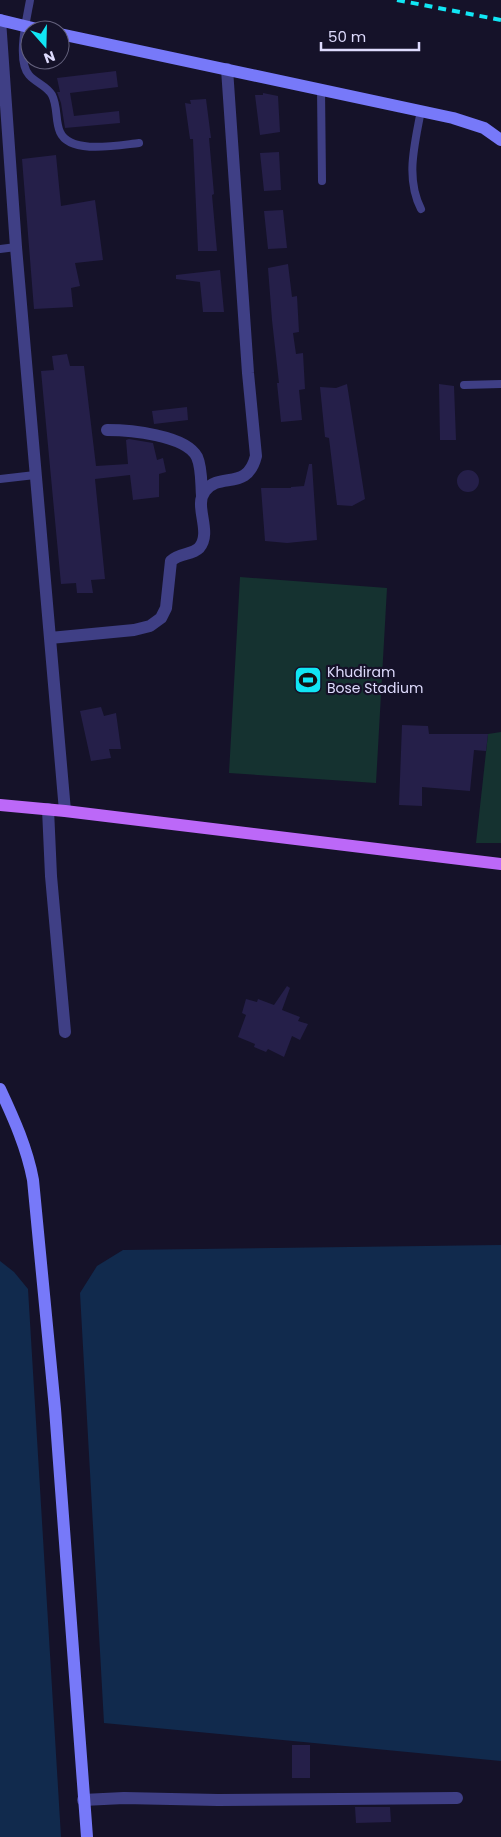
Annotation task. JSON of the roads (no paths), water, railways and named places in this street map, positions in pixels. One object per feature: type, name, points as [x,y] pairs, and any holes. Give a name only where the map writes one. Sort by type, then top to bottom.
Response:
[{"type":"main road","points":[[0,805],[65,811],[501,864]]},
{"type":"street","points":[[20,26],[0,20],[16,247],[65,811]]},
{"type":"street","points":[[70,36],[421,110],[470,122],[484,128],[501,140]]},
{"type":"street","points":[[202,496],[212,485],[238,478],[248,473],[254,465],[256,456],[248,373],[227,69]]},
{"type":"street","points":[[50,638],[134,630],[150,626],[161,618],[166,608],[171,560],[176,556],[198,549],[201,544],[203,536],[202,496],[199,467],[197,458],[191,450],[183,445],[147,433],[128,430],[107,430]]},
{"type":"street","points":[[48,809],[52,886],[65,1032]]},
{"type":"street","points":[[0,1089],[22,1138],[30,1160],[34,1180],[55,1409],[87,1837]]},
{"type":"street","points":[[83,1800],[124,1798],[202,1800],[457,1798]]},
{"type":"lane","points":[[26,20],[30,0]]},
{"type":"lane","points":[[26,70],[30,77],[51,93],[60,133],[73,144],[92,147],[139,143]]},
{"type":"lane","points":[[321,89],[322,181]]},
{"type":"lane","points":[[421,110],[411,174],[413,189],[421,209]]},
{"type":"lane","points":[[0,248],[16,247]]},
{"type":"lane","points":[[464,385],[501,384]]},
{"type":"lane","points":[[0,479],[35,475]]},
{"type":"water","points":[[501,1245],[501,1761],[104,1723],[80,1293],[97,1266],[123,1250]]},
{"type":"water","points":[[0,1261],[14,1272],[28,1289],[61,1837],[0,1837]]},
{"type":"railway","points":[[397,0],[501,20]]},
{"type":"place","name":"Khudiram Bose Stadium","points":[[308,680]]}]
